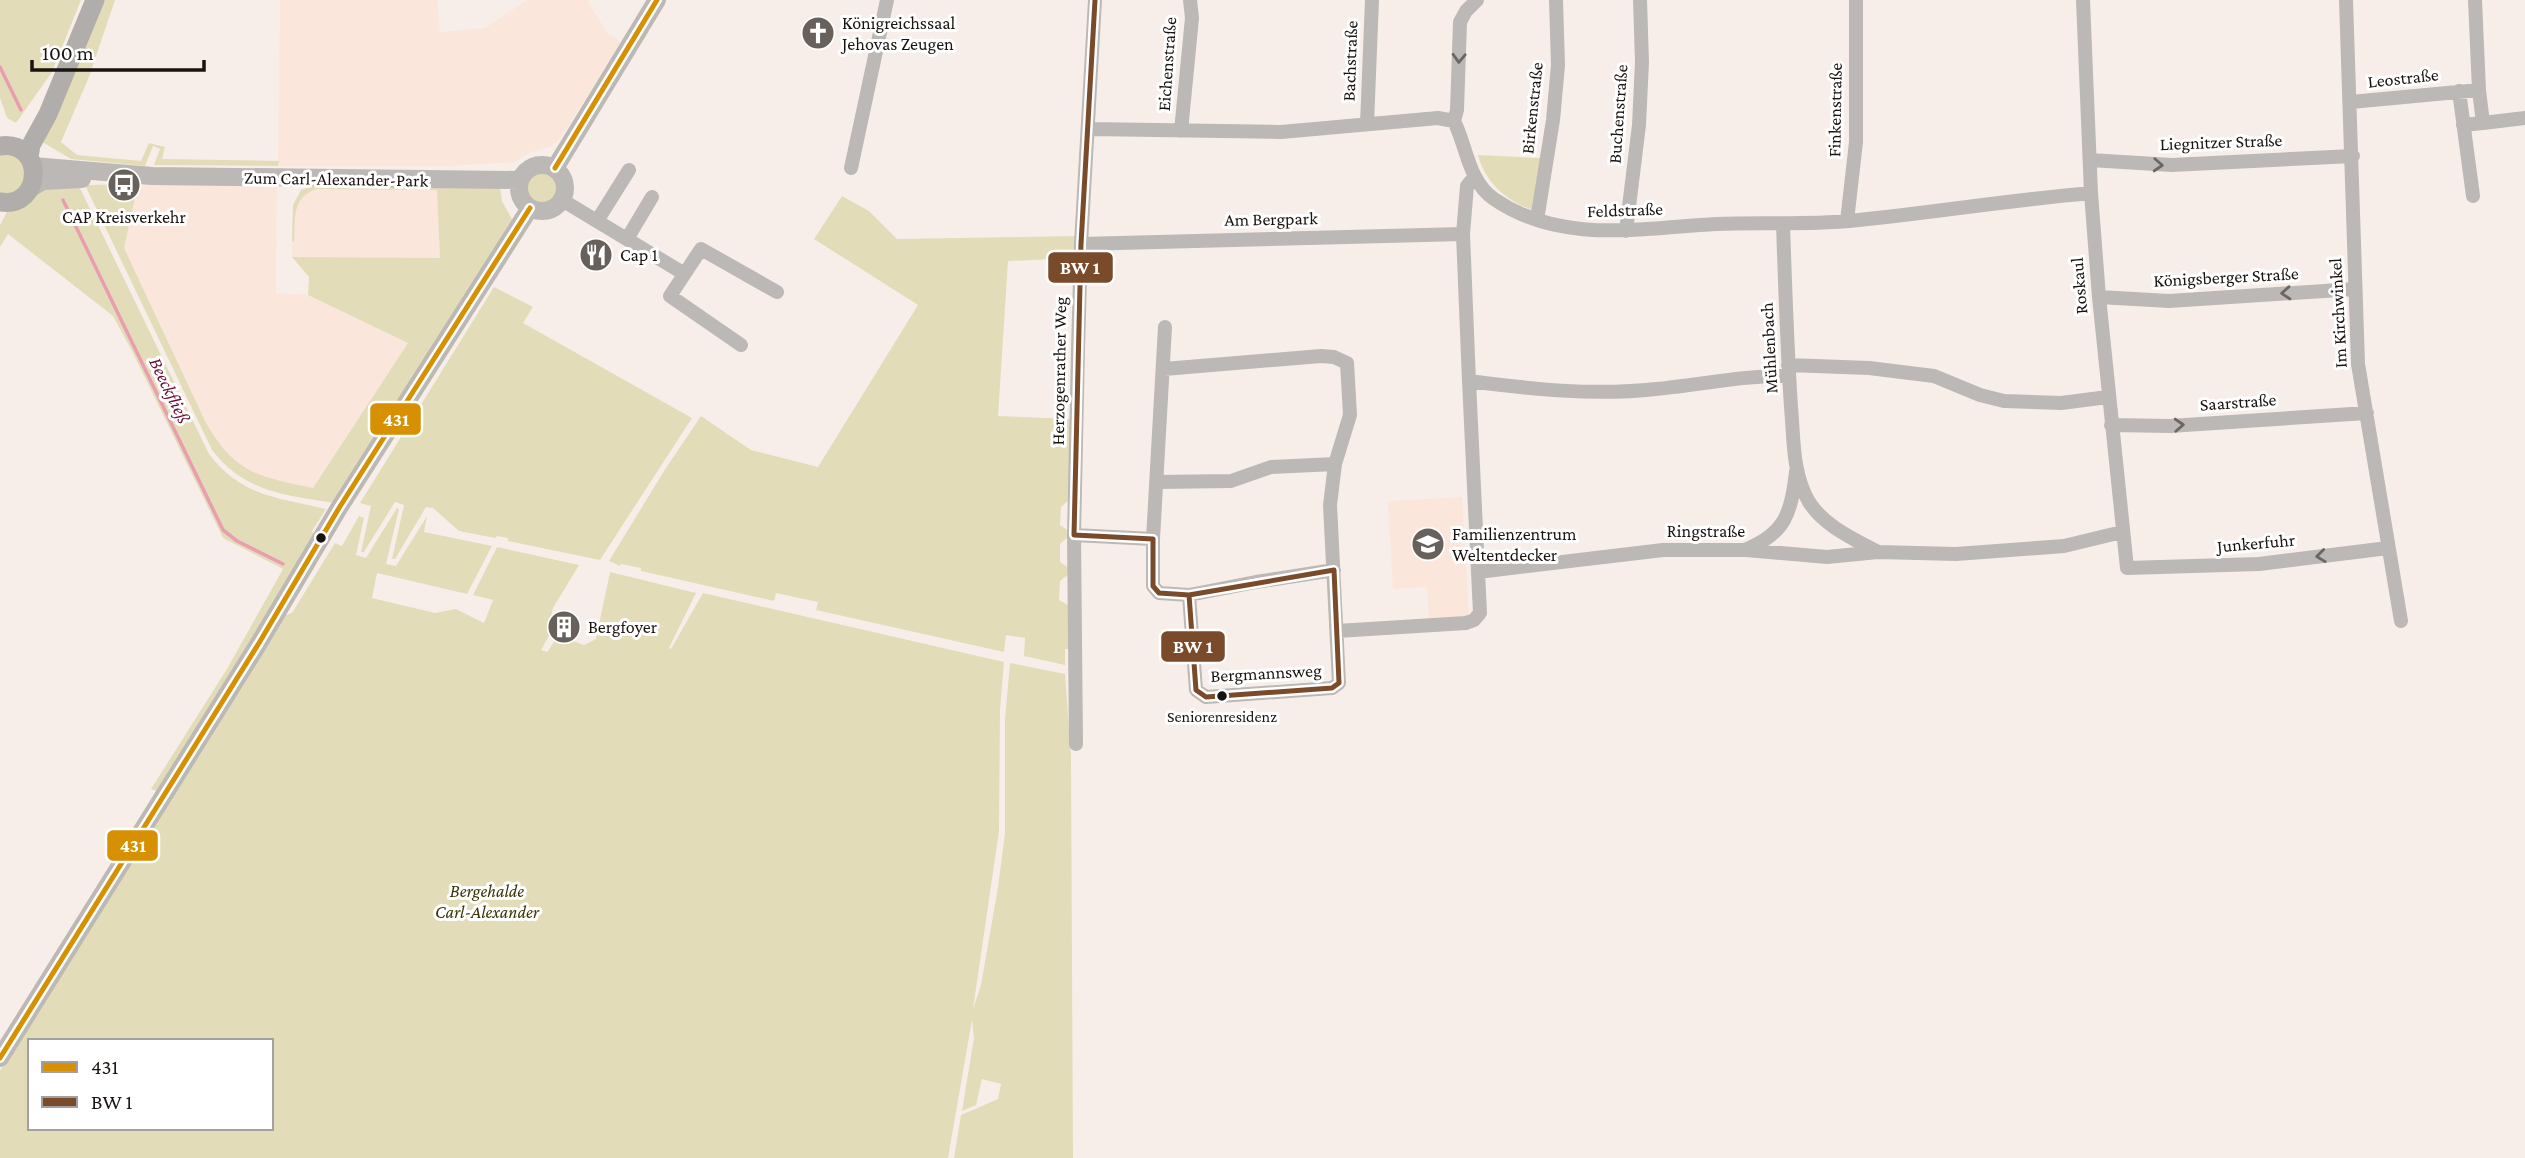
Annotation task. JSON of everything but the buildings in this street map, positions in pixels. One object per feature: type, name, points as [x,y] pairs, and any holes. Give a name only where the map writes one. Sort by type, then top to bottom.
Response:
[{"type":"main road","points":[[2,206],[20,199],[31,188],[34,177],[31,145],[48,114],[95,0]]},
{"type":"main road","points":[[4,146],[16,141],[23,133],[60,82]]},
{"type":"main road","points":[[4,146],[15,147],[31,161]]},
{"type":"street","points":[[520,180],[520,195],[530,208],[537,211],[551,209],[562,200],[565,183],[555,168],[657,0]]},
{"type":"street","points":[[851,168],[887,0]]},
{"type":"street","name":"Herzogenrather Weg","points":[[1076,744],[1073,671],[1074,535],[1081,244],[1095,0]]},
{"type":"street","name":"Eichenstraße","points":[[1181,131],[1192,18],[1190,0]]},
{"type":"street","name":"Bachstraße","points":[[1367,124],[1372,0]]},
{"type":"street","points":[[1088,129],[1281,132],[1438,118],[1454,121],[1457,110],[1460,22],[1476,0]]},
{"type":"street","name":"Birkenstraße","points":[[1537,220],[1553,120],[1558,65],[1556,0]]},
{"type":"street","name":"Buchenstraße","points":[[1626,231],[1639,125],[1642,62],[1640,0]]},
{"type":"street","name":"Finkenstraße","points":[[1847,221],[1856,142],[1856,0]]},
{"type":"street","name":"Roskaul","points":[[2083,0],[2091,193],[2099,298],[2127,568]]},
{"type":"street","name":"Im Kirchwinkel","points":[[2346,0],[2358,364],[2401,621]]},
{"type":"street","points":[[2475,0],[2483,123]]},
{"type":"street","name":"Leostraße","points":[[2351,102],[2479,90]]},
{"type":"street","name":"Leostraße","points":[[2459,91],[2473,196]]},
{"type":"street","points":[[2463,125],[2525,118]]},
{"type":"street","name":"Feldstraße","points":[[1454,121],[1461,134],[1474,177],[1493,198],[1537,220],[1579,230],[1626,231],[1717,224],[1847,221],[2091,193]]},
{"type":"street","name":"Liegnitzer Straße","points":[[2090,160],[2172,165],[2353,156]]},
{"type":"street","name":"Zum Carl-Alexander-Park","points":[[31,161],[152,176]]},
{"type":"street","name":"Zum Carl-Alexander-Park","points":[[31,188],[43,181],[152,176],[520,180],[524,172],[539,164],[555,168]]},
{"type":"street","points":[[597,221],[629,170]]},
{"type":"street","points":[[1338,631],[1466,623],[1475,620],[1480,613],[1463,234],[1467,187],[1474,177]]},
{"type":"street","points":[[626,239],[652,197]]},
{"type":"street","points":[[562,200],[683,273]]},
{"type":"street","points":[[0,1059],[340,508],[530,208]]},
{"type":"street","name":"Mühlenbach","points":[[1746,550],[1774,535],[1786,519],[1796,471],[1783,224]]},
{"type":"street","name":"Am Bergpark","points":[[1081,244],[1463,234]]},
{"type":"street","points":[[741,345],[670,296],[683,273],[701,249],[777,292]]},
{"type":"street","name":"Königsberger Straße","points":[[2099,298],[2169,301],[2354,289]]},
{"type":"street","points":[[1165,327],[1153,539],[1153,586],[1159,593],[1189,595],[1334,570]]},
{"type":"street","name":"Bergmannsweg","points":[[1164,369],[1321,356],[1348,363],[1349,415],[1335,464],[1330,505],[1339,683],[1332,688],[1206,697],[1196,690],[1189,595]]},
{"type":"street","points":[[1469,381],[1590,393],[1655,390],[1789,370],[1869,368],[1934,376],[1980,395],[2004,401],[2061,403],[2108,397]]},
{"type":"street","name":"Saarstraße","points":[[2111,425],[2170,426],[2367,413]]},
{"type":"street","points":[[1157,482],[1231,481],[1271,467],[1335,464]]},
{"type":"street","name":"Mühlenbach","points":[[1796,471],[1809,502],[1824,518],[1838,530],[1878,552]]},
{"type":"street","name":"Ringstraße","points":[[1478,572],[1664,550],[1746,550],[1827,557],[1878,552],[1956,554],[2064,546],[2122,532]]},
{"type":"street","points":[[1074,535],[1153,539]]},
{"type":"street","name":"Junkerfuhr","points":[[2127,568],[2259,564],[2388,548]]},
{"type":"shaded area","points":[[280,0],[437,0],[440,32],[485,28],[527,0],[587,0],[608,34],[621,42],[561,137],[550,147],[531,152],[514,162],[449,166],[278,166]]},
{"type":"shaded area","points":[[138,181],[277,184],[276,293],[308,295],[408,343],[313,488],[270,479],[248,471],[220,446],[206,423],[124,248]]},
{"type":"shaded area","points":[[316,189],[437,189],[440,258],[292,257],[296,212],[299,199],[305,193]]},
{"type":"shaded area","name":"Familienzentrum Weltentdecker","points":[[1462,497],[1469,618],[1429,621],[1427,587],[1393,589],[1388,501]]},
{"type":"green space","points":[[0,0],[81,0],[52,72],[16,123],[7,118],[0,98]]},
{"type":"green space","points":[[104,0],[115,0],[89,77],[61,142],[77,155],[141,161],[149,143],[165,147],[162,159],[279,161],[278,166],[154,165],[160,149],[153,146],[145,166],[71,159],[39,140]]},
{"type":"green space","points":[[0,153],[16,155],[27,169],[21,190],[0,196]]},
{"type":"green space","points":[[1478,155],[1542,158],[1533,210],[1506,196],[1491,182]]},
{"type":"green space","points":[[541,171],[553,175],[557,187],[553,199],[541,203],[529,199],[525,187],[529,175]]},
{"type":"green space","points":[[78,184],[209,454],[234,479],[248,487],[276,498],[326,509],[312,531],[314,534],[160,792],[151,789],[227,669],[283,569],[223,538],[113,316],[8,234],[0,247],[0,225],[7,212],[37,190]]},
{"type":"green space","points":[[138,184],[124,248],[206,423],[238,463],[262,476],[313,488],[408,343],[308,295],[309,277],[292,257],[440,258],[437,190],[316,189],[302,198],[296,210],[294,242],[293,205],[301,190],[317,184],[500,187],[502,201],[512,219],[468,298],[334,503],[282,494],[252,483],[224,464],[212,450],[85,185]]},
{"type":"green space","points":[[842,196],[869,211],[897,239],[1078,236],[1077,258],[1008,261],[998,416],[1072,419],[1070,499],[1061,507],[1060,525],[1069,531],[1069,536],[1060,544],[1060,562],[1069,568],[1069,574],[1060,581],[1059,600],[1068,605],[1070,649],[1065,649],[1065,665],[1024,656],[1025,638],[1006,635],[1004,652],[816,610],[818,602],[776,593],[774,601],[641,571],[641,568],[620,566],[609,561],[701,416],[751,450],[818,467],[918,305],[814,239]]},
{"type":"green space","points":[[494,287],[533,307],[523,323],[692,418],[600,560],[508,541],[508,538],[459,531],[433,508],[426,507],[395,559],[392,559],[404,505],[395,502],[364,552],[361,552],[371,506],[360,503]]},
{"type":"green space","name":"Bergehalde Carl-Alexander","points":[[397,508],[399,509],[386,564],[396,566],[427,516],[424,532],[492,546],[467,594],[377,573],[372,598],[435,613],[456,609],[484,623],[493,600],[473,595],[497,547],[579,565],[553,608],[548,631],[550,634],[541,650],[547,652],[558,636],[584,645],[596,639],[610,572],[696,593],[669,648],[671,649],[703,593],[1004,662],[1000,710],[999,831],[973,1009],[981,985],[1005,833],[1005,719],[1010,663],[1065,674],[1071,755],[1073,1158],[954,1158],[961,1115],[998,1099],[1001,1084],[982,1079],[976,1105],[962,1111],[974,1038],[972,1020],[948,1158],[0,1158],[0,1071],[283,616],[292,613],[335,543],[342,546],[359,516],[364,518],[356,555],[366,558]]},
{"type":"waterway","name":"Beeckfließ","points":[[0,67],[21,110]]},
{"type":"waterway","name":"Beeckfließ","points":[[63,200],[223,530],[237,541],[283,564]]},
{"type":"transit line","name":"431","points":[[555,168],[657,0]]},
{"type":"transit line","points":[[1074,535],[1081,244],[1095,0]]},
{"type":"transit line","name":"431","points":[[0,1058],[259,643],[339,508],[530,208]]},
{"type":"transit line","points":[[1074,535],[1153,539]]},
{"type":"transit line","points":[[1153,539],[1153,586],[1159,593],[1189,595]]},
{"type":"transit line","points":[[1334,570],[1339,683],[1332,688],[1206,697],[1196,690],[1189,595],[1334,570]]},
{"type":"place","name":"Königreichssaal Jehovas Zeugen","points":[[818,33]]},
{"type":"place","name":"CAP Kreisverkehr","points":[[124,185]]},
{"type":"place","name":"Cap 1","points":[[596,255]]},
{"type":"place","name":"Familienzentrum Weltentdecker","points":[[1428,544]]},
{"type":"place","name":"Bergfoyer","points":[[564,627]]},
{"type":"place","name":"Seniorenresidenz","points":[[1222,696]]}]
